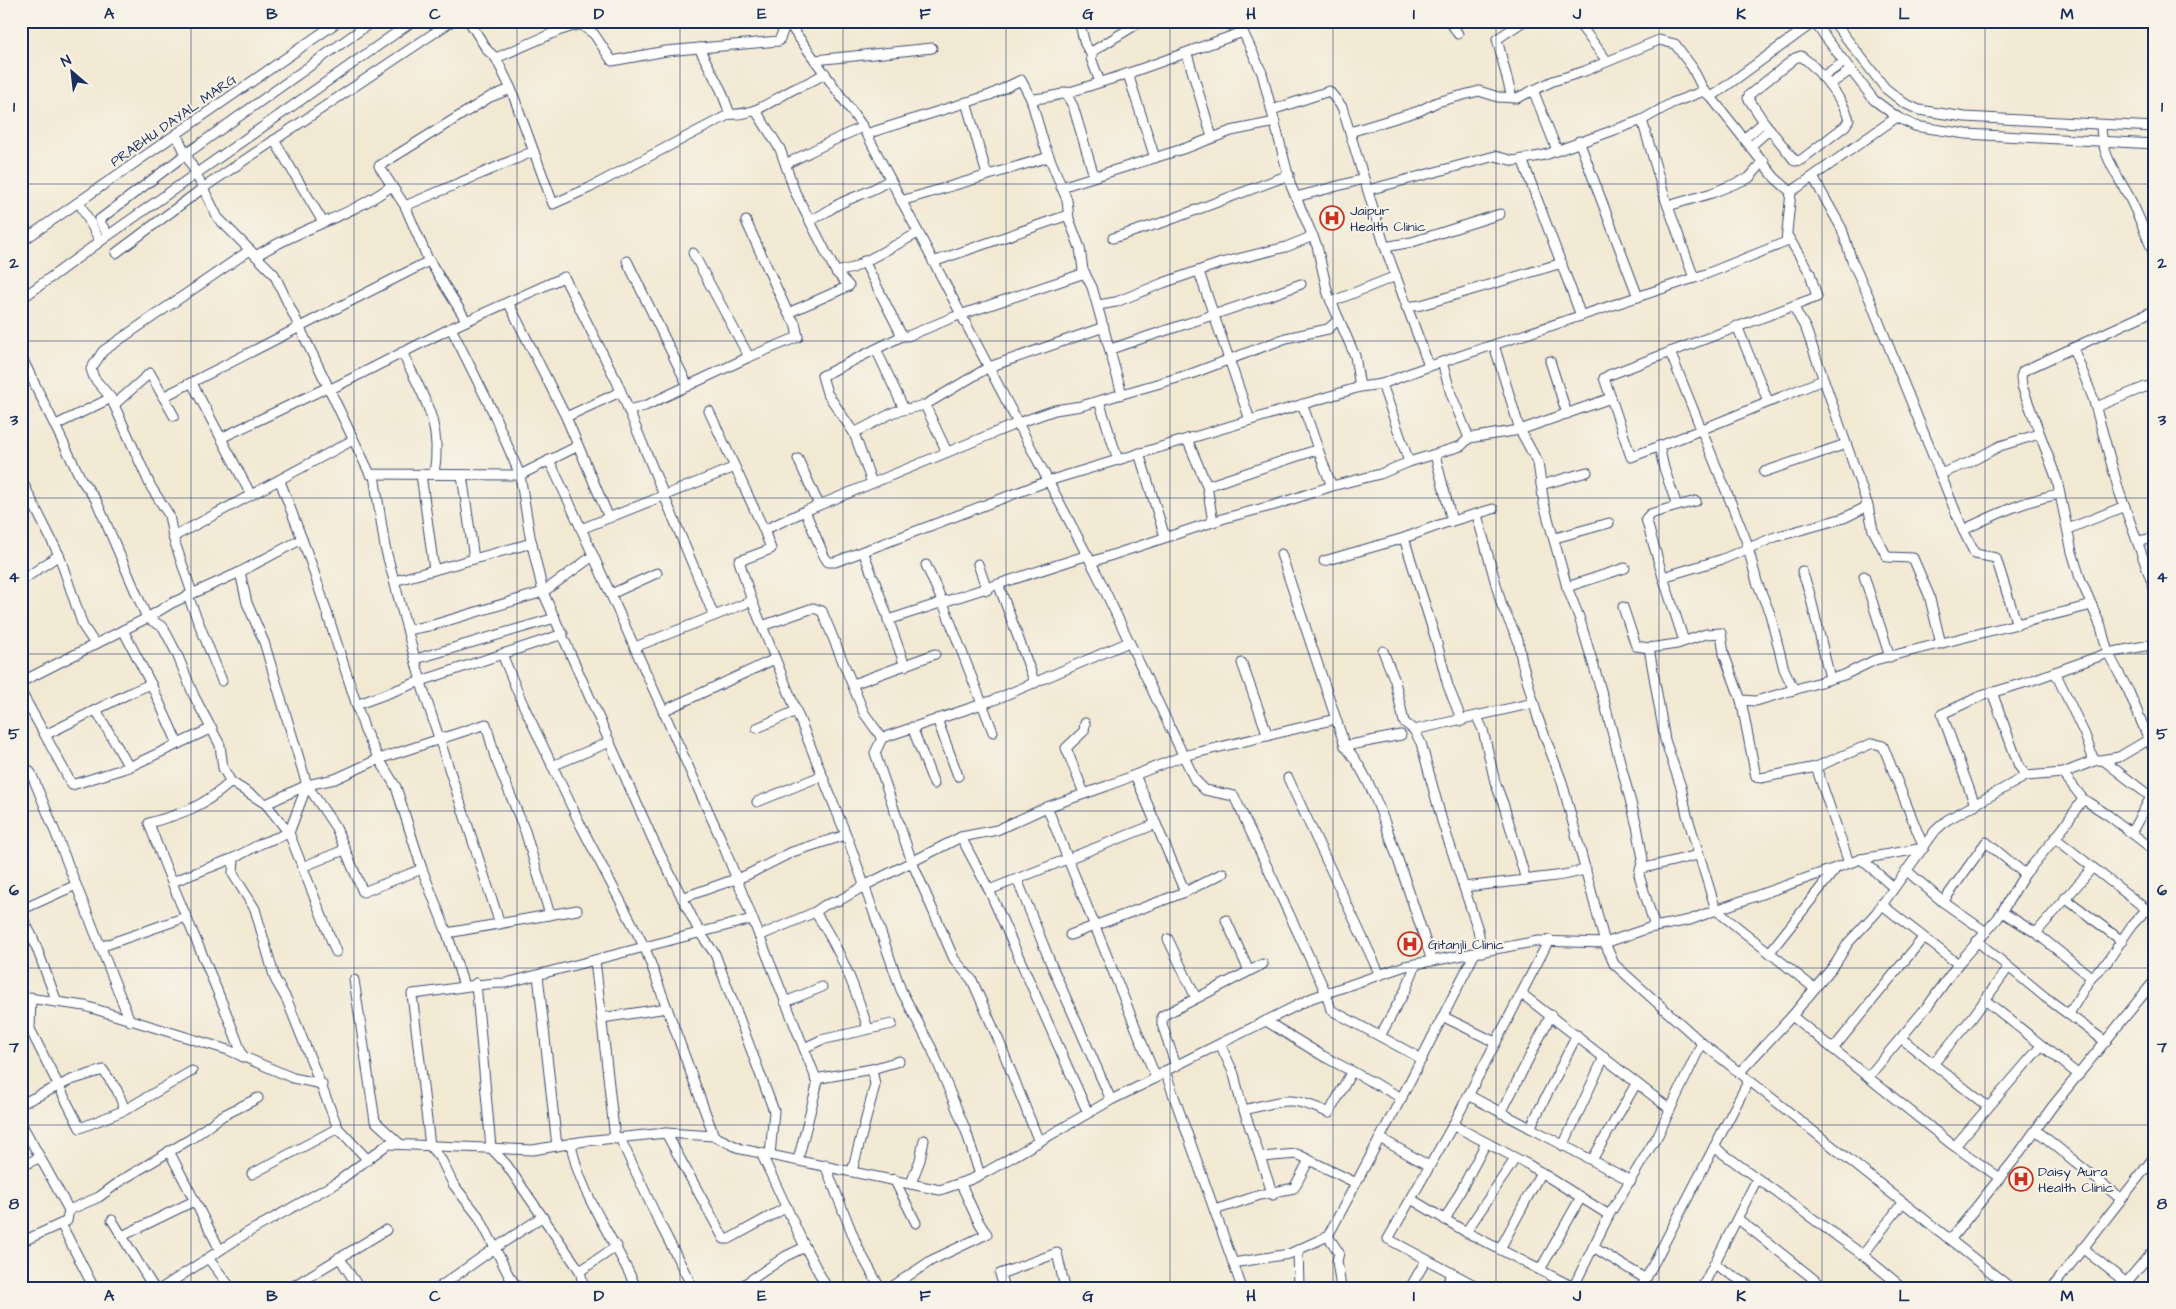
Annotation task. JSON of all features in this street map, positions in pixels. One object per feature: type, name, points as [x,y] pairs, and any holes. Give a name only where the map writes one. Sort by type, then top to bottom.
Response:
[{"type":"street","name":"PRABHU DAYAL MARG","points":[[21,242],[340,21]]},
{"type":"street","points":[[108,235],[99,220],[186,154],[373,21]]},
{"type":"street","points":[[21,300],[108,235],[412,21]]},
{"type":"street","points":[[116,253],[203,188],[452,21]]},
{"type":"street","points":[[470,21],[486,50],[496,58],[511,89],[532,152],[553,204],[589,188],[730,114],[741,115],[756,111],[794,89],[811,84],[824,74]]},
{"type":"street","points":[[496,58],[558,31],[580,24],[594,34],[612,61],[666,51],[779,41],[787,21]]},
{"type":"street","points":[[787,21],[864,131],[890,179],[1090,559],[1195,780],[1205,790],[1234,796],[1326,993],[1331,1010],[1422,1059]]},
{"type":"street","points":[[1079,21],[1085,44],[1091,54],[1100,82]]},
{"type":"street","points":[[1091,54],[1142,21]]},
{"type":"street","points":[[1238,21],[1262,74],[1296,197],[1313,236],[1331,302],[1355,356],[1360,387]]},
{"type":"street","points":[[1450,21],[1458,34]]},
{"type":"street","points":[[1512,98],[1496,39],[1524,21]]},
{"type":"street","points":[[1577,21],[1607,61]]},
{"type":"street","points":[[1711,97],[1814,21],[1874,100],[1897,117],[1915,126],[1945,132],[2155,144]]},
{"type":"street","points":[[1833,21],[1885,88],[1904,103],[1919,110],[1946,116],[2155,127]]},
{"type":"street","points":[[1031,99],[1045,99],[1128,74],[1243,32]]},
{"type":"street","points":[[1350,132],[1419,112],[1437,102],[1479,91],[1498,97],[1517,98],[1659,40],[1675,44],[1692,67],[1704,91],[1764,161],[1775,178],[1791,192]]},
{"type":"street","points":[[699,48],[722,90],[730,114]]},
{"type":"street","points":[[815,60],[932,48]]},
{"type":"street","points":[[1187,54],[1212,137]]},
{"type":"street","points":[[1801,56],[1822,77],[1847,114],[1848,120],[1845,126],[1801,160],[1795,161],[1750,102],[1749,94],[1795,58],[1801,56]]},
{"type":"street","points":[[1822,77],[1844,62]]},
{"type":"street","points":[[1829,85],[1851,70]]},
{"type":"street","points":[[1128,74],[1155,158]]},
{"type":"street","points":[[786,164],[814,152],[822,144],[990,95],[1021,80],[1031,99],[1049,157],[1067,200],[1068,216],[1080,248],[1085,273],[1092,286],[1098,305],[1122,394]]},
{"type":"street","points":[[466,320],[429,261],[405,206],[390,187],[378,166],[490,98],[511,89]]},
{"type":"street","points":[[1533,90],[1556,150]]},
{"type":"street","points":[[1272,110],[1330,91],[1342,107],[1385,247],[1429,366]]},
{"type":"street","points":[[1368,190],[1495,156],[1514,161],[1545,155],[1579,141],[1642,120],[1672,103],[1704,91]]},
{"type":"street","points":[[1065,92],[1074,106],[1094,176]]},
{"type":"street","points":[[966,102],[987,175]]},
{"type":"street","points":[[756,111],[780,149],[795,192],[811,219],[836,272],[849,286],[788,313]]},
{"type":"street","points":[[1791,192],[1897,117]]},
{"type":"street","points":[[1642,120],[1648,146],[1694,278]]},
{"type":"street","points":[[1061,187],[1155,158],[1212,137],[1275,122]]},
{"type":"street","points":[[2101,125],[2101,142],[2113,172],[2127,193],[2155,257]]},
{"type":"street","points":[[1748,142],[1767,126]]},
{"type":"street","points":[[176,134],[218,218],[274,274],[370,474],[520,475],[578,446]]},
{"type":"street","points":[[274,140],[322,222]]},
{"type":"street","points":[[1579,141],[1638,297]]},
{"type":"street","points":[[405,206],[532,152]]},
{"type":"street","points":[[901,201],[1049,157]]},
{"type":"street","points":[[1522,159],[1581,316]]},
{"type":"street","points":[[1668,206],[1712,194],[1749,178],[1764,161]]},
{"type":"street","points":[[1113,238],[1164,222],[1289,175]]},
{"type":"street","points":[[1813,177],[1842,229],[1852,261],[1868,295],[1963,530],[1974,554],[1996,558],[2017,625]]},
{"type":"street","points":[[1296,197],[1364,178]]},
{"type":"street","points":[[811,219],[819,217],[829,209],[844,202],[879,188],[890,179]]},
{"type":"street","points":[[222,681],[190,594],[173,537],[169,516],[151,487],[113,401],[92,374],[93,366],[103,351],[253,253],[360,206],[390,187]]},
{"type":"street","points":[[805,511],[824,556],[828,562],[835,562],[1048,481],[1360,387],[1382,384],[1429,366],[1694,278],[1786,242],[1791,192]]},
{"type":"street","points":[[79,202],[100,241]]},
{"type":"street","points":[[1385,247],[1412,242],[1500,214]]},
{"type":"street","points":[[933,262],[1068,216]]},
{"type":"street","points":[[628,410],[645,406],[749,357],[798,337],[795,323],[788,313],[746,221]]},
{"type":"street","points":[[836,272],[853,268],[918,233]]},
{"type":"street","points":[[1787,235],[1810,273],[1817,297],[1606,377],[1611,398],[1630,457],[1726,421],[1750,408],[1823,380]]},
{"type":"street","points":[[1098,305],[1116,302],[1221,263],[1286,247],[1313,236]]},
{"type":"street","points":[[692,253],[749,357]]},
{"type":"street","points":[[163,397],[429,261]]},
{"type":"street","points":[[627,261],[688,386]]},
{"type":"street","points":[[864,261],[902,336]]},
{"type":"street","points":[[1406,307],[1421,305],[1562,263]]},
{"type":"street","points":[[1199,272],[1250,420]]},
{"type":"street","points":[[872,483],[854,433],[827,393],[822,376],[902,336],[908,336],[961,315],[1085,273]]},
{"type":"street","points":[[1331,302],[1396,276]]},
{"type":"street","points":[[221,438],[329,389],[466,320],[564,277],[628,410],[714,616]]},
{"type":"street","points":[[1110,349],[1213,313],[1254,302],[1300,284]]},
{"type":"street","points":[[508,302],[566,417],[609,518]]},
{"type":"street","points":[[1793,306],[1806,329],[1868,506],[1873,530],[1887,557],[1913,558],[1929,595],[1940,644]]},
{"type":"street","points":[[2155,310],[2023,371],[2021,377],[2030,412],[2054,472],[2080,578],[2101,627],[2108,653],[2129,692],[2155,754]]},
{"type":"street","points":[[764,530],[819,505],[1018,423],[1055,410],[1099,401],[1191,374],[1286,338],[1328,329],[1339,319]]},
{"type":"street","points":[[1737,326],[1768,401]]},
{"type":"street","points":[[854,433],[894,412],[925,405],[989,367],[1104,327]]},
{"type":"street","points":[[452,328],[493,412],[520,475],[532,544],[543,592],[653,840],[700,933],[716,954],[774,1111],[765,1154],[805,1247],[827,1288]]},
{"type":"street","points":[[1494,345],[1520,430],[1538,463],[1541,485],[1567,587],[1579,617],[1603,697],[1637,826],[1643,859],[1639,875],[1655,927]]},
{"type":"street","points":[[2073,348],[2096,407],[2125,506],[2155,591]]},
{"type":"street","points":[[876,349],[904,410]]},
{"type":"street","points":[[402,352],[420,385],[436,431],[438,454],[434,474]]},
{"type":"street","points":[[1670,352],[1748,549],[1757,582],[1770,614],[1784,669],[1794,690]]},
{"type":"street","points":[[21,356],[56,425],[80,480],[96,500],[147,618],[163,627],[178,654],[194,696],[220,745],[224,768],[231,782],[266,804],[289,833],[336,952]]},
{"type":"street","points":[[1550,361],[1567,414]]},
{"type":"street","points":[[1442,362],[1451,394],[1469,438]]},
{"type":"street","points":[[56,425],[113,401],[150,373],[174,416]]},
{"type":"street","points":[[192,382],[251,495]]},
{"type":"street","points":[[1382,384],[1409,462]]},
{"type":"street","points":[[2096,407],[2145,387],[2155,386]]},
{"type":"street","points":[[566,417],[620,392]]},
{"type":"street","points":[[888,620],[1332,486],[1380,474],[1409,462],[1461,446],[1469,438],[1520,430],[1611,398]]},
{"type":"street","points":[[1099,401],[1118,460]]},
{"type":"street","points":[[1302,404],[1316,442],[1316,450],[1332,486]]},
{"type":"street","points":[[925,405],[947,452]]},
{"type":"street","points":[[709,411],[771,549],[739,561],[752,601],[846,835],[901,990],[932,1049],[966,1132],[980,1175]]},
{"type":"street","points":[[1940,474],[1968,463],[2000,446],[2039,434]]},
{"type":"street","points":[[1187,439],[1207,486],[1213,522]]},
{"type":"street","points":[[173,537],[353,440]]},
{"type":"street","points":[[1764,472],[1846,444]]},
{"type":"street","points":[[1659,446],[1664,468],[1677,506]]},
{"type":"street","points":[[1207,486],[1316,450]]},
{"type":"street","points":[[1139,453],[1166,537]]},
{"type":"street","points":[[1435,455],[1452,521]]},
{"type":"street","points":[[549,460],[635,647],[736,879],[804,1048],[817,1085],[798,1160]]},
{"type":"street","points":[[798,460],[819,505]]},
{"type":"street","points":[[582,529],[735,467]]},
{"type":"street","points":[[1541,485],[1587,472]]},
{"type":"street","points":[[374,474],[385,547],[421,680],[500,924]]},
{"type":"street","points":[[421,474],[434,570]]},
{"type":"street","points":[[462,474],[474,559]]},
{"type":"street","points":[[21,479],[59,555],[77,602],[83,626],[95,644]]},
{"type":"street","points":[[280,481],[311,563],[365,731],[396,787],[422,869],[447,934],[464,986]]},
{"type":"street","points":[[1963,530],[2013,506],[2060,494]]},
{"type":"street","points":[[21,501],[30,496]]},
{"type":"street","points":[[1684,642],[1646,520],[1650,514],[1696,501]]},
{"type":"street","points":[[1663,577],[1748,549],[1774,537],[1844,518],[1868,506]]},
{"type":"street","points":[[2068,529],[2125,506]]},
{"type":"street","points":[[1324,561],[1404,538],[1493,509]]},
{"type":"street","points":[[1476,515],[1502,606],[1518,640],[1522,662],[1534,703],[1562,782],[1605,943],[1614,964],[1702,1043],[2011,1288]]},
{"type":"street","points":[[1554,538],[1609,523]]},
{"type":"street","points":[[1404,538],[1436,640],[1448,686],[1462,721]]},
{"type":"street","points":[[2138,542],[2155,538]]},
{"type":"street","points":[[21,682],[190,594],[240,572],[302,539]]},
{"type":"street","points":[[394,581],[532,544]]},
{"type":"street","points":[[863,551],[905,666]]},
{"type":"street","points":[[1281,554],[1345,746],[1358,761],[1382,815],[1402,866],[1432,961]]},
{"type":"street","points":[[21,580],[59,555]]},
{"type":"street","points":[[408,630],[432,625],[543,592],[594,556]]},
{"type":"street","points":[[978,564],[987,590]]},
{"type":"street","points":[[926,565],[944,603],[993,732]]},
{"type":"street","points":[[1567,587],[1625,568]]},
{"type":"street","points":[[1802,571],[1809,591],[1830,678]]},
{"type":"street","points":[[240,572],[247,603],[264,642],[307,785],[336,828],[362,892],[422,869]]},
{"type":"street","points":[[610,594],[657,572]]},
{"type":"street","points":[[1864,576],[1890,657]]},
{"type":"street","points":[[998,586],[1035,683]]},
{"type":"street","points":[[635,647],[752,601]]},
{"type":"street","points":[[1740,700],[1756,702],[1844,675],[1875,660],[2092,605]]},
{"type":"street","points":[[1623,607],[1636,646],[1649,648],[1684,642],[1706,634],[1721,633],[1724,654],[1740,700],[1756,776],[1761,778],[1816,766],[1873,743],[1882,746],[1924,848]]},
{"type":"street","points":[[762,626],[818,608],[822,611],[864,713],[882,738]]},
{"type":"street","points":[[416,660],[555,618]]},
{"type":"street","points":[[124,630],[178,744]]},
{"type":"street","points":[[356,705],[421,680],[562,634]]},
{"type":"street","points":[[1039,1142],[972,980],[954,960],[912,862],[875,753],[882,738],[982,704],[1129,642]]},
{"type":"street","points":[[1975,805],[1942,714],[1992,692],[2108,653],[2152,644],[2155,658]]},
{"type":"street","points":[[1649,648],[1665,740],[1681,787],[1698,855],[1711,887],[1716,910],[1814,988]]},
{"type":"street","points":[[1233,1263],[1298,1250],[1328,1236],[1479,952],[1478,930],[1428,773],[1421,743],[1414,730],[1404,722],[1395,681],[1384,651]]},
{"type":"street","points":[[502,654],[552,766],[645,948],[714,1136]]},
{"type":"street","points":[[853,684],[936,654]]},
{"type":"street","points":[[663,711],[775,659]]},
{"type":"street","points":[[1242,663],[1268,736]]},
{"type":"street","points":[[2055,672],[2098,761],[2151,797],[2131,833]]},
{"type":"street","points":[[45,735],[151,684]]},
{"type":"street","points":[[21,692],[72,784],[129,767],[212,728]]},
{"type":"street","points":[[1992,692],[2019,766],[2026,776]]},
{"type":"street","points":[[1414,730],[1462,721],[1534,703]]},
{"type":"street","points":[[96,710],[129,767]]},
{"type":"street","points":[[757,728],[796,711]]},
{"type":"street","points":[[1477,717],[1483,730],[1495,782],[1526,880]]},
{"type":"street","points":[[937,719],[958,776]]},
{"type":"street","points":[[759,936],[815,912],[961,837],[997,830],[1047,806],[1182,756],[1336,720]]},
{"type":"street","points":[[1084,793],[1066,748],[1084,731],[1085,722]]},
{"type":"street","points":[[266,804],[307,785],[335,779],[379,759],[486,724],[494,757],[525,831],[550,914]]},
{"type":"street","points":[[912,727],[934,784]]},
{"type":"street","points":[[1345,746],[1401,735]]},
{"type":"street","points":[[1739,1073],[1792,1016],[1836,963],[1848,943],[1882,904],[1935,831],[1947,820],[2026,776],[2063,773],[2098,761],[2119,757],[2148,740]]},
{"type":"street","points":[[552,766],[610,742]]},
{"type":"street","points":[[21,762],[31,772],[130,1021]]},
{"type":"street","points":[[1816,766],[1849,863]]},
{"type":"street","points":[[2063,773],[2082,799],[2155,851]]},
{"type":"street","points":[[1135,775],[1184,892]]},
{"type":"street","points":[[757,802],[821,776]]},
{"type":"street","points":[[1288,778],[1380,975]]},
{"type":"street","points":[[231,782],[211,800],[188,812],[149,823],[186,917],[228,1014],[243,1057]]},
{"type":"street","points":[[172,882],[234,858],[262,843],[289,833],[307,785]]},
{"type":"street","points":[[1869,1076],[1902,1038],[1958,964],[2002,912],[2025,874],[2056,838],[2082,799]]},
{"type":"street","points":[[1047,806],[1156,1078]]},
{"type":"street","points":[[989,890],[1156,824]]},
{"type":"street","points":[[682,898],[769,866],[792,852],[846,835]]},
{"type":"street","points":[[961,837],[989,890],[1088,1113]]},
{"type":"street","points":[[2056,838],[2155,916]]},
{"type":"street","points":[[1943,902],[1986,842],[2025,874]]},
{"type":"street","points":[[162,1288],[220,1250],[336,1183],[388,1144],[533,1150],[571,1143],[666,1133],[714,1136],[741,1149],[940,1190],[980,1175],[1111,1100],[1156,1078],[1165,1071],[1326,993],[1416,964],[1479,952],[1549,940],[1605,943],[1655,927],[1690,920],[1861,859],[1924,848]]},
{"type":"street","points":[[302,867],[344,850]]},
{"type":"street","points":[[1640,870],[1698,855]]},
{"type":"street","points":[[234,858],[233,874],[254,908],[275,979],[287,1000],[338,1128],[368,1160]]},
{"type":"street","points":[[1861,859],[1893,887]]},
{"type":"street","points":[[1770,952],[1838,866]]},
{"type":"street","points":[[2036,933],[2092,868]]},
{"type":"street","points":[[1464,887],[1575,874],[1586,870]]},
{"type":"street","points":[[1906,870],[1943,902],[1986,932]]},
{"type":"street","points":[[1070,935],[1184,892],[1223,873]]},
{"type":"street","points":[[1017,879],[1051,964],[1111,1100]]},
{"type":"street","points":[[21,910],[76,885]]},
{"type":"street","points":[[2065,898],[2122,941]]},
{"type":"street","points":[[1882,904],[1958,964]]},
{"type":"street","points":[[447,934],[577,910]]},
{"type":"street","points":[[2069,1014],[2091,977],[2107,962],[2132,925],[2146,910]]},
{"type":"street","points":[[815,912],[832,937],[847,969],[868,1029]]},
{"type":"street","points":[[2002,912],[2036,933],[2091,977]]},
{"type":"street","points":[[21,915],[33,938],[57,1002]]},
{"type":"street","points":[[100,947],[186,917]]},
{"type":"street","points":[[518,1288],[509,1276],[479,1217],[453,1184],[442,1161],[430,1146],[412,994],[444,991],[476,983],[506,983],[752,919]]},
{"type":"street","points":[[1226,920],[1249,971]]},
{"type":"street","points":[[21,942],[33,938]]},
{"type":"street","points":[[1833,1049],[1923,938]]},
{"type":"street","points":[[1168,939],[1196,998]]},
{"type":"street","points":[[1480,1288],[1388,1239],[1454,1125],[1549,940]]},
{"type":"street","points":[[1978,941],[2008,968],[2106,1042]]},
{"type":"street","points":[[595,960],[617,1139],[694,1288]]},
{"type":"street","points":[[1176,1066],[1162,1024],[1162,1016],[1263,964]]},
{"type":"street","points":[[1380,1036],[1406,989],[1416,964]]},
{"type":"street","points":[[1933,1064],[1986,1000],[2008,968]]},
{"type":"street","points":[[538,975],[557,1146]]},
{"type":"street","points":[[354,980],[375,1121],[400,1144]]},
{"type":"street","points":[[1950,1240],[2155,980]]},
{"type":"street","points":[[476,983],[491,1148],[506,1164],[580,1271],[584,1288]]},
{"type":"street","points":[[785,1002],[822,987]]},
{"type":"street","points":[[1522,994],[1670,1109]]},
{"type":"street","points":[[21,997],[85,1006],[228,1050],[293,1078],[322,1084]]},
{"type":"street","points":[[31,997],[30,1029],[80,1128],[125,1110],[192,1071]]},
{"type":"street","points":[[1986,1000],[2079,1075]]},
{"type":"street","points":[[602,1018],[667,1008]]},
{"type":"street","points":[[1501,1113],[1551,1015]]},
{"type":"street","points":[[1792,1016],[1955,1146],[2000,1178]]},
{"type":"street","points":[[1444,1017],[1495,1042]]},
{"type":"street","points":[[1266,1021],[1402,1098]]},
{"type":"street","points":[[804,1048],[821,1040],[892,1024]]},
{"type":"street","points":[[1530,1128],[1577,1035]]},
{"type":"street","points":[[1902,1038],[1988,1106]]},
{"type":"street","points":[[1411,1199],[1466,1232],[1573,1287],[1609,1215],[1631,1182],[1658,1135],[1702,1043]]},
{"type":"street","points":[[1220,1044],[1234,1074],[1244,1110],[1262,1157],[1272,1194]]},
{"type":"street","points":[[1955,1146],[2041,1046]]},
{"type":"street","points":[[1562,1146],[1604,1057]]},
{"type":"street","points":[[815,1079],[872,1069],[899,1061]]},
{"type":"street","points":[[852,1171],[875,1085],[872,1069]]},
{"type":"street","points":[[21,1104],[58,1086],[103,1070],[117,1090],[125,1110]]},
{"type":"street","points":[[1165,1071],[1242,1288]]},
{"type":"street","points":[[1244,1110],[1287,1099],[1303,1101],[1329,1113],[1352,1071]]},
{"type":"street","points":[[1641,1288],[1749,1080]]},
{"type":"street","points":[[1592,1160],[1636,1084]]},
{"type":"street","points":[[1468,1095],[1631,1182]]},
{"type":"street","points":[[69,1210],[99,1197],[222,1116],[258,1098]]},
{"type":"street","points":[[21,1123],[69,1210],[67,1221],[21,1242]]},
{"type":"street","points":[[1454,1125],[1541,1172],[1609,1215]]},
{"type":"street","points":[[252,1174],[338,1128]]},
{"type":"street","points":[[2036,1130],[2121,1199]]},
{"type":"street","points":[[666,1133],[724,1239],[729,1239],[787,1207]]},
{"type":"street","points":[[1380,1138],[1430,1166]]},
{"type":"street","points":[[911,1183],[920,1160],[924,1140]]},
{"type":"street","points":[[571,1143],[573,1158],[592,1204],[616,1246],[636,1288]]},
{"type":"street","points":[[1445,1220],[1486,1143]]},
{"type":"street","points":[[1714,1147],[1864,1255],[1899,1287]]},
{"type":"street","points":[[169,1151],[220,1250]]},
{"type":"street","points":[[1262,1157],[1297,1154],[1356,1183]]},
{"type":"street","points":[[2052,1288],[2155,1156]]},
{"type":"street","points":[[21,1167],[40,1157]]},
{"type":"street","points":[[1466,1232],[1515,1159]]},
{"type":"street","points":[[1215,1210],[1294,1188],[1309,1160]]},
{"type":"street","points":[[824,1166],[858,1248],[880,1288]]},
{"type":"street","points":[[1500,1249],[1541,1172]]},
{"type":"street","points":[[894,1179],[916,1223]]},
{"type":"street","points":[[1702,1288],[1757,1179]]},
{"type":"street","points":[[890,1288],[932,1260],[987,1234],[977,1222],[960,1183]]},
{"type":"street","points":[[1540,1270],[1581,1197]]},
{"type":"street","points":[[122,1236],[194,1201]]},
{"type":"street","points":[[1864,1255],[1903,1202]]},
{"type":"street","points":[[438,1288],[542,1217]]},
{"type":"street","points":[[1738,1219],[1825,1288]]},
{"type":"street","points":[[112,1220],[154,1288]]},
{"type":"street","points":[[62,1224],[94,1288]]},
{"type":"street","points":[[290,1288],[302,1285],[339,1257],[386,1230]]},
{"type":"street","points":[[1328,1236],[1339,1253],[1337,1261],[1341,1288]]},
{"type":"street","points":[[580,1271],[616,1246]]},
{"type":"street","points":[[739,1288],[786,1256],[805,1247]]},
{"type":"street","points":[[1593,1247],[1646,1279]]},
{"type":"street","points":[[2082,1248],[2130,1285],[2155,1248]]},
{"type":"street","points":[[1298,1250],[1299,1286],[1309,1288]]},
{"type":"street","points":[[1004,1288],[1000,1274],[1057,1253],[1065,1288]]},
{"type":"street","points":[[339,1257],[358,1288]]},
{"type":"street","points":[[208,1258],[231,1288]]},
{"type":"street","points":[[1410,1288],[1426,1260]]},
{"type":"street","points":[[1714,1264],[1753,1288]]},
{"type":"street","points":[[1445,1288],[1452,1274]]},
{"type":"street","points":[[21,1279],[26,1288]]},
{"type":"place","name":"Jaipur Health Clinic","points":[[1332,218]]},
{"type":"place","name":"Gitanjli Clinic","points":[[1410,944]]},
{"type":"place","name":"Daisy Aura Health Clinic","points":[[2021,1179]]}]
